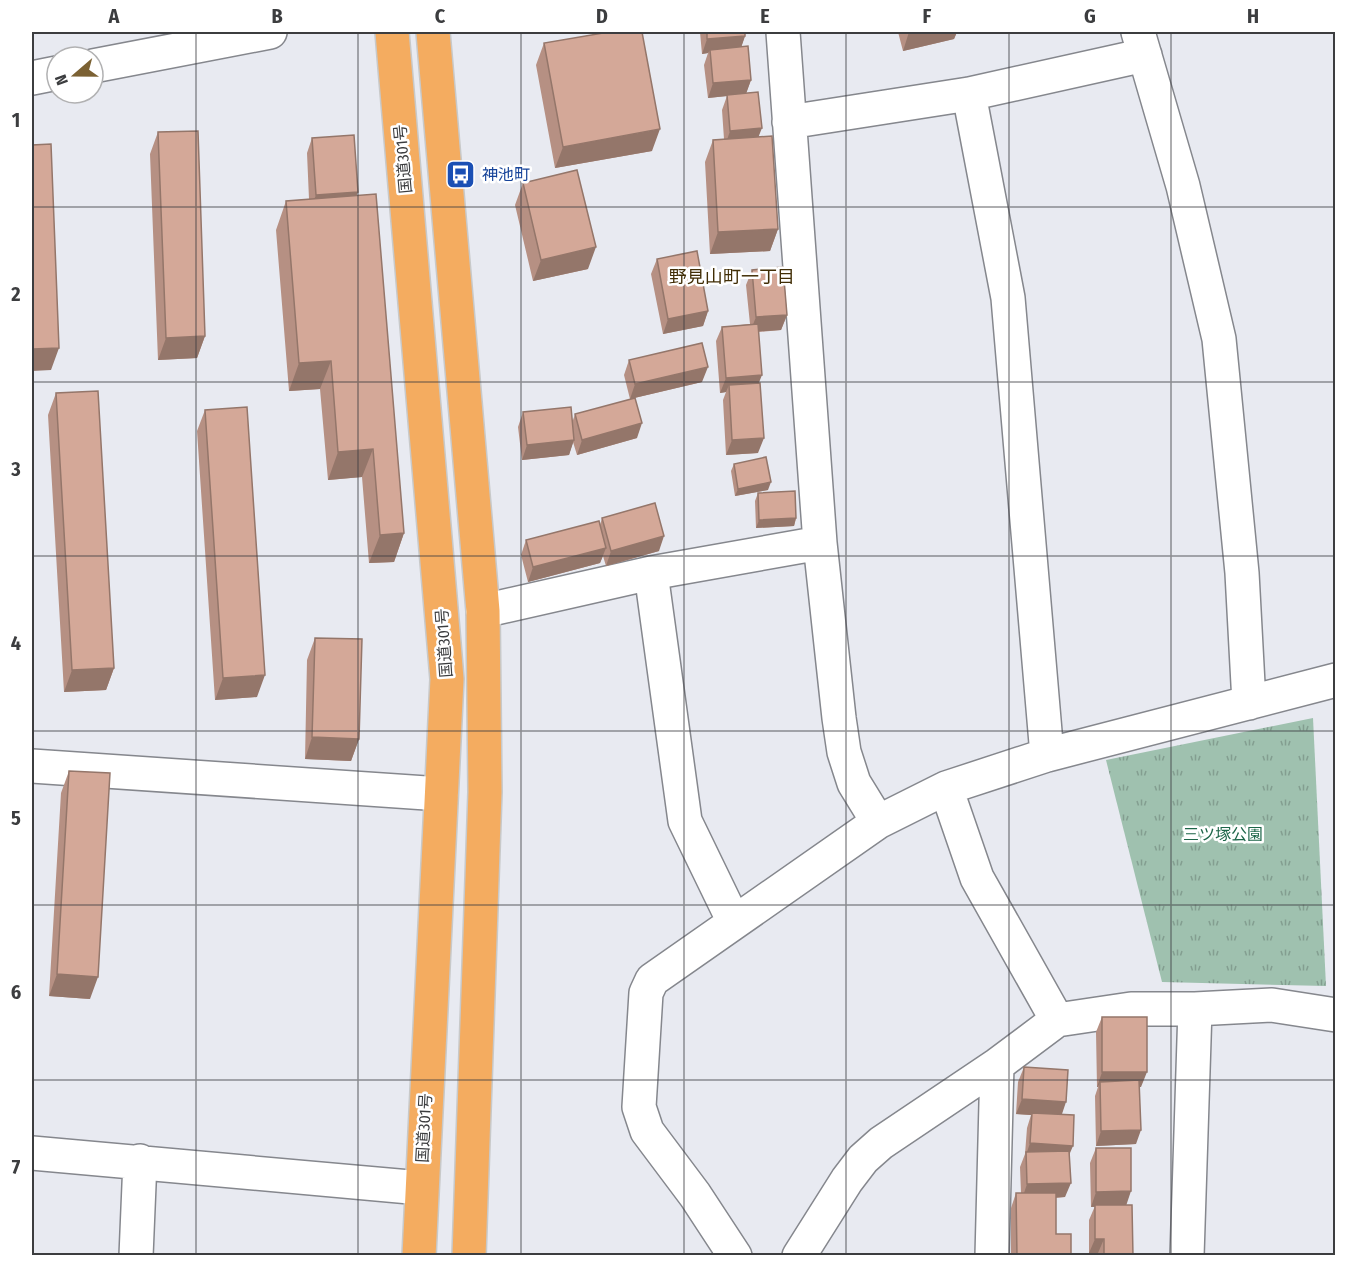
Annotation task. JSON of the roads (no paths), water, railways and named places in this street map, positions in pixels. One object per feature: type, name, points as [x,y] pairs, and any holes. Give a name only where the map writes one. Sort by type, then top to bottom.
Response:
[{"type":"highway","name":"国道301号","points":[[392,32],[447,679],[419,1256]]},
{"type":"highway","points":[[433,32],[483,611],[485,792],[469,1256]]},
{"type":"street","points":[[105,64],[270,32]]},
{"type":"street","points":[[783,32],[820,543],[844,752],[854,783],[878,822]]},
{"type":"street","points":[[789,122],[969,94],[1142,43],[1183,186],[1219,339],[1242,573],[1249,703]]},
{"type":"street","points":[[969,94],[1008,298],[1047,755]]},
{"type":"street","points":[[483,611],[651,573],[820,543]]},
{"type":"street","points":[[651,573],[684,821],[734,922]]},
{"type":"street","points":[[735,1256],[695,1195],[646,1131],[639,1107],[646,993],[650,983],[878,822],[946,788],[1047,755],[1335,680]]},
{"type":"street","points":[[32,766],[441,794]]},
{"type":"street","points":[[946,788],[977,878],[1057,1020]]},
{"type":"street","points":[[799,1256],[863,1159],[881,1143],[997,1065],[1057,1020],[1131,1009],[1195,1009],[1272,1005],[1335,1015]]},
{"type":"street","points":[[1187,1256],[1195,1009]]},
{"type":"street","points":[[992,1256],[997,1065]]},
{"type":"street","points":[[32,1153],[421,1188]]},
{"type":"street","points":[[136,1256],[140,1161]]},
{"type":"place","name":"神池町","points":[[461,174]]},
{"type":"district","name":"野見山町一丁目","points":[[732,277]]},
{"type":"park label","name":"三ツ塚公園","points":[[1223,834]]}]
